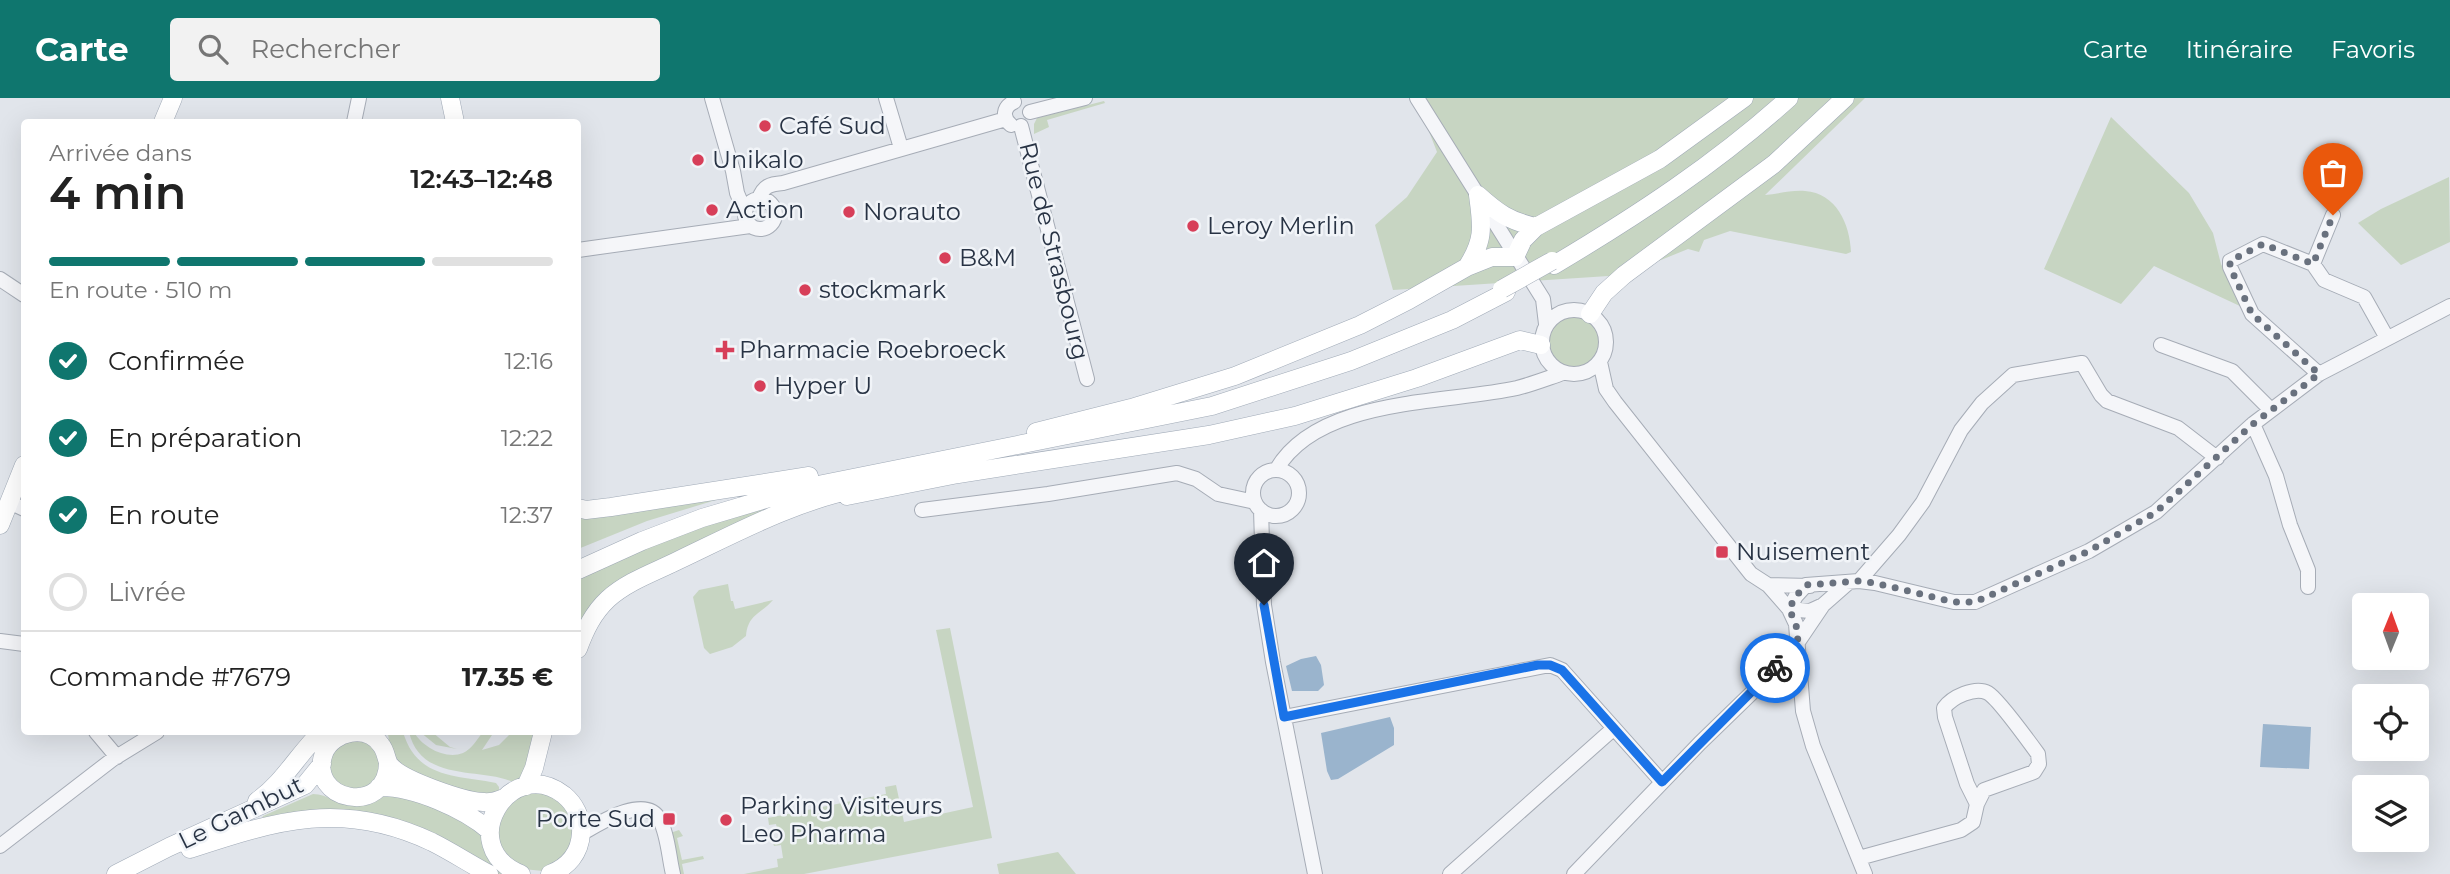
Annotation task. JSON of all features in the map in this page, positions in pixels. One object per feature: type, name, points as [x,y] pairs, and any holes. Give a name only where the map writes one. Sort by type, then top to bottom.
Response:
[{"type":"main road","points":[[164,119],[173,98]]},
{"type":"main road","points":[[450,98],[454,119]]},
{"type":"main road","points":[[1022,436],[1130,408],[1246,372],[1360,325],[1467,267],[1492,257],[1515,257],[1522,240],[1536,227],[1660,159],[1744,98]]},
{"type":"main road","points":[[1553,263],[1719,152],[1782,98]]},
{"type":"main road","points":[[581,569],[702,518],[803,488],[1170,416],[1212,406],[1351,361],[1452,320],[1668,195],[1716,160],[1789,98]]},
{"type":"main road","points":[[1590,314],[1604,293],[1624,275],[1774,164],[1844,98]]},
{"type":"main road","points":[[1478,195],[1514,222],[1536,227]]},
{"type":"main road","points":[[1467,267],[1479,246],[1482,231],[1478,195]]},
{"type":"main road","points":[[581,509],[611,507],[819,475],[1130,417],[1242,390],[1363,351],[1504,290]]},
{"type":"main road","points":[[782,513],[857,494],[958,474],[1209,435],[1270,422],[1417,378],[1520,340],[1544,352]]},
{"type":"main road","points":[[581,642],[591,618],[624,587],[782,513],[844,492],[1216,411],[1321,376],[1351,361]]},
{"type":"main road","points":[[581,555],[699,510],[819,475]]},
{"type":"main road","points":[[0,525],[17,505],[21,482]]},
{"type":"main road","points":[[169,847],[249,806],[268,793],[318,735]]},
{"type":"main road","points":[[342,735],[334,739],[327,748],[322,764],[324,778],[332,789],[346,797],[366,796],[379,787],[386,775],[385,748]]},
{"type":"main road","points":[[364,735],[375,739],[385,748],[395,770],[408,778],[466,799],[489,802],[504,798]]},
{"type":"main road","points":[[526,786],[534,768],[542,735]]},
{"type":"main road","points":[[547,787],[544,756],[549,735]]},
{"type":"main road","name":"Le Gambut","points":[[116,874],[305,785],[322,764]]},
{"type":"main road","points":[[521,874],[499,859],[492,846],[490,831],[494,810],[504,798],[526,786],[547,787],[565,796],[577,811],[581,834],[574,856],[553,874]]},
{"type":"main road","points":[[379,787],[404,790],[448,806],[470,815],[490,831]]},
{"type":"main road","points":[[190,849],[306,792],[332,789]]},
{"type":"main road","points":[[190,849],[252,829],[288,821],[317,817],[354,820],[409,833],[432,842],[489,874]]},
{"type":"main road","name":"Le Gambut","points":[[140,874],[190,849]]},
{"type":"main road","points":[[574,856],[581,874]]},
{"type":"street","points":[[355,119],[359,98]]},
{"type":"street","points":[[712,98],[744,221]]},
{"type":"street","points":[[886,98],[901,148]]},
{"type":"street","points":[[1030,112],[1085,98]]},
{"type":"street","points":[[1417,98],[1543,299],[1546,324],[1544,352],[1536,382]]},
{"type":"street","points":[[1013,100],[1023,103],[1030,112]]},
{"type":"street","name":"Rue de Strasbourg","points":[[1013,100],[1006,107],[1006,119],[1011,125],[1021,126],[1087,379]]},
{"type":"street","points":[[1021,126],[1027,121],[1030,112]]},
{"type":"street","points":[[744,221],[750,203],[773,193],[783,183],[1006,119]]},
{"type":"street","points":[[581,249],[744,221],[759,229],[772,224],[775,210],[761,200],[733,171]]},
{"type":"street","points":[[2313,264],[2333,215]]},
{"type":"street","points":[[2319,374],[2252,314],[2230,267],[2230,261],[2263,244],[2313,264],[2324,280],[2364,298],[2387,338]]},
{"type":"street","points":[[0,279],[21,293]]},
{"type":"street","points":[[1543,299],[1567,310]]},
{"type":"street","points":[[1768,585],[1875,583],[1954,602],[1975,602],[2089,551],[2156,512],[2253,424],[2319,374],[2450,306]]},
{"type":"street","points":[[1276,470],[1313,433],[1336,421],[1374,410],[1515,388],[1563,373],[1580,374],[1588,372],[1600,362],[1605,352],[1604,330],[1590,314],[1567,310],[1546,324]]},
{"type":"street","points":[[2161,345],[2232,371],[2271,410]]},
{"type":"street","points":[[1544,352],[1554,368],[1563,373]]},
{"type":"street","points":[[1600,362],[1606,389]]},
{"type":"street","points":[[1574,874],[1765,680],[1838,590],[1854,582],[1899,535],[1923,502],[1961,430],[1982,403],[2013,374],[2081,363],[2107,401],[2178,428],[2217,458]]},
{"type":"street","points":[[1580,374],[1606,389],[1751,574],[1768,585],[1789,609],[1796,624],[1800,681],[1813,746],[1865,874]]},
{"type":"street","points":[[2253,424],[2276,476],[2290,525],[2308,570],[2308,587]]},
{"type":"street","points":[[922,510],[1177,473],[1196,479],[1217,494],[1256,500],[1273,516],[1279,516],[1291,510],[1298,500],[1298,487],[1292,476],[1300,445]]},
{"type":"street","points":[[1292,476],[1276,470],[1259,477],[1256,500],[1264,605],[1315,874]]},
{"type":"street","points":[[1262,555],[1279,516]]},
{"type":"street","points":[[1806,585],[1818,589],[1823,598],[1823,606]]},
{"type":"street","points":[[1789,609],[1806,585]]},
{"type":"street","points":[[1789,609],[1810,611],[1823,606]]},
{"type":"street","points":[[0,641],[21,644]]},
{"type":"street","points":[[1284,717],[1538,665],[1550,665],[1562,670],[1662,782]]},
{"type":"street","points":[[1859,858],[1961,830],[1973,822],[1984,790],[2034,772],[2039,764],[2038,754],[1989,694],[1976,691],[1949,700],[1944,708],[1977,804]]},
{"type":"street","points":[[1450,874],[1613,729]]},
{"type":"street","points":[[99,735],[117,757]]},
{"type":"street","points":[[0,846],[117,757],[152,735]]},
{"type":"street","points":[[581,834],[611,816],[644,809],[656,814],[662,826],[673,874]]},
{"type":"street","points":[[577,811],[611,816]]},
{"type":"green space","points":[[1416,98],[1865,98],[1765,195],[1805,191],[1825,197],[1844,221],[1851,252],[1846,254],[1730,231],[1704,240],[1699,252],[1688,249],[1624,275],[1393,290],[1375,225],[1407,197],[1437,152]]},
{"type":"green space","points":[[1104,101],[1105,103],[1047,120],[1049,127],[1034,134],[1037,118]]},
{"type":"green space","points":[[2111,117],[2189,193],[2213,233],[2221,264],[2242,307],[2154,266],[2121,304],[2044,269]]},
{"type":"green space","points":[[2449,177],[2450,242],[2401,265],[2358,223],[2381,209]]},
{"type":"green space","points":[[1574,313],[1585,315],[1594,321],[1600,330],[1600,352],[1594,361],[1585,367],[1574,369],[1563,367],[1554,361],[1548,352],[1546,341],[1548,330],[1554,321],[1563,315]]},
{"type":"green space","points":[[842,490],[644,573],[581,636],[581,576],[720,517]]},
{"type":"green space","points":[[742,492],[647,521],[581,548],[581,511]]},
{"type":"green space","points":[[728,584],[735,609],[773,600],[749,623],[746,636],[732,647],[710,654],[704,648],[693,597],[699,590]]},
{"type":"green space","points":[[950,628],[992,838],[804,874],[744,874],[778,867],[777,859],[783,858],[781,845],[774,846],[772,839],[779,837],[776,824],[769,825],[768,818],[886,794],[885,787],[896,785],[904,822],[973,807],[936,630]]},
{"type":"green space","points":[[388,735],[404,735],[409,747],[428,767],[453,776],[496,783],[499,790],[479,793],[448,786],[417,774],[398,762]]},
{"type":"green space","points":[[410,735],[416,735],[435,751],[456,755],[466,751],[481,735],[492,735],[482,750],[499,745],[509,735],[537,735],[528,773],[513,782],[438,766],[426,759],[416,748]]},
{"type":"green space","points":[[424,735],[436,735],[450,747],[457,749],[436,745]]},
{"type":"green space","points":[[349,740],[364,742],[373,748],[378,757],[380,772],[366,789],[344,789],[330,773],[332,752]]},
{"type":"green space","points":[[528,791],[554,795],[575,820],[570,852],[543,871],[523,869],[499,848],[496,842],[501,809]]},
{"type":"green space","points":[[313,794],[354,806],[389,794],[436,807],[479,831],[499,869],[505,874],[495,874],[426,835],[262,819],[263,816]]},
{"type":"green space","points":[[679,830],[683,836],[677,838],[682,860],[703,856],[704,859],[682,864],[684,874],[678,874],[670,833]]},
{"type":"green space","points":[[1058,852],[1076,874],[999,874],[997,864]]},
{"type":"water","points":[[1316,656],[1321,665],[1324,685],[1318,691],[1292,691],[1286,666]]},
{"type":"water","points":[[1390,717],[1394,728],[1394,745],[1338,779],[1331,780],[1321,733]]},
{"type":"water","points":[[2263,724],[2311,727],[2309,769],[2260,767]]},
{"type":"way so far","points":[[1775,668],[1798,642],[1796,624],[1789,609],[1806,585],[1859,581],[1954,602],[1975,602],[2089,551],[2156,512],[2253,424],[2319,374],[2252,314],[2230,267],[2230,261],[2263,244],[2313,264],[2333,215]]},
{"type":"place","name":"Café Sud","points":[[765,126]]},
{"type":"place","name":"Unikalo","points":[[698,160]]},
{"type":"place","name":"Action","points":[[712,210]]},
{"type":"place","name":"Norauto","points":[[849,212]]},
{"type":"place","name":"Leroy Merlin","points":[[1193,226]]},
{"type":"place","name":"B&M","points":[[945,258]]},
{"type":"place","name":"stockmark","points":[[805,290]]},
{"type":"place","name":"Pharmacie Roebroeck","points":[[725,350]]},
{"type":"place","name":"Hyper U","points":[[760,386]]},
{"type":"place","name":"Nuisement","points":[[1722,552]]},
{"type":"place","name":"Porte Sud","points":[[669,819]]},
{"type":"place","name":"Parking Visiteurs Leo Pharma","points":[[726,820]]},
{"type":"route","points":[[1264,605],[1284,717],[1538,665],[1550,665],[1562,670],[1662,782],[1775,668]]}]
